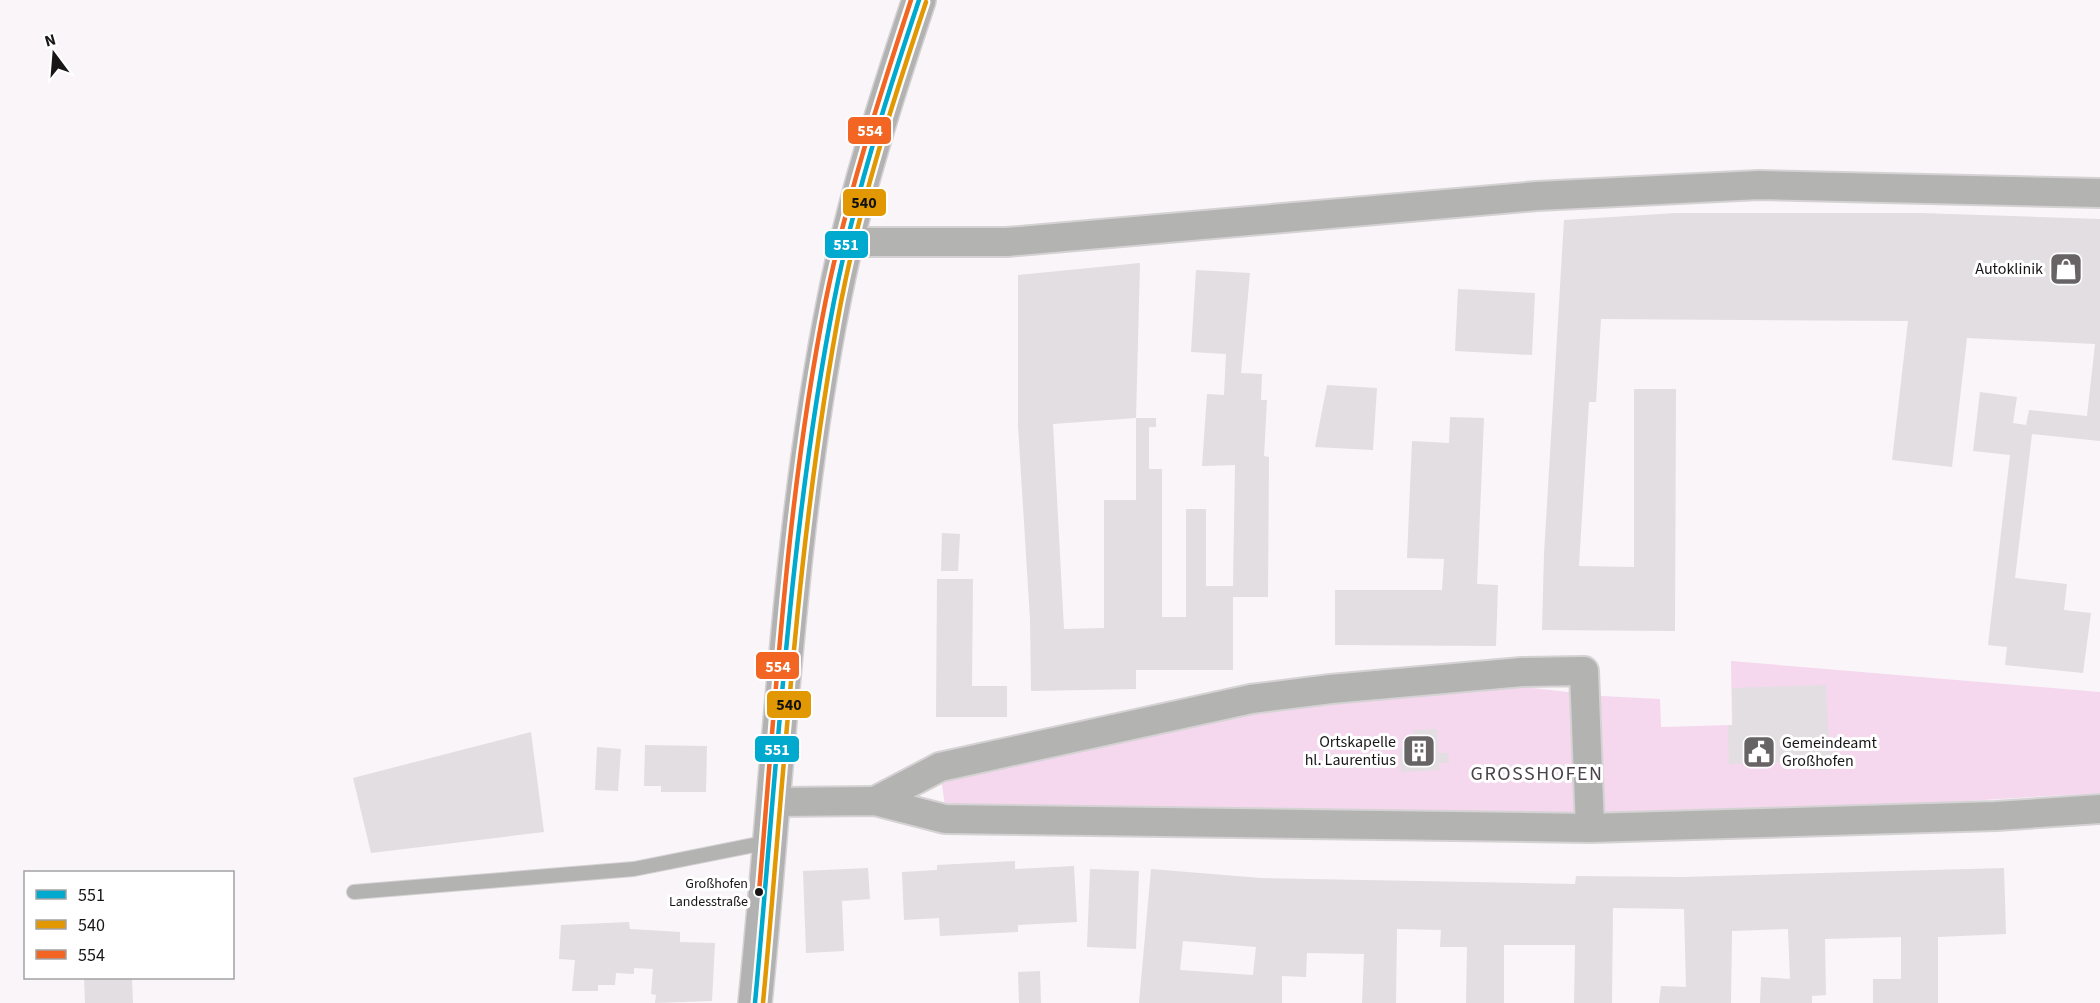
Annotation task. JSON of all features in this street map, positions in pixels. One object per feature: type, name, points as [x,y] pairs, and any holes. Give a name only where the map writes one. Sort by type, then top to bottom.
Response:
[{"type":"main road","points":[[755,1003],[807,463],[822,364],[846,242],[892,81],[920,0]]},
{"type":"street","points":[[846,242],[1007,242],[1537,196],[1760,185],[2100,193]]},
{"type":"street","points":[[875,801],[939,767],[1251,699],[1331,688],[1510,673],[1584,671],[1590,828]]},
{"type":"street","points":[[774,802],[875,801],[945,819],[1590,828],[1996,816],[2100,808]]},
{"type":"lane","points":[[354,892],[634,869],[771,842]]},
{"type":"shaded area","points":[[1731,661],[2100,692],[2100,793],[1850,808],[1585,813],[945,806],[941,778],[1252,713],[1335,701],[1524,687],[1602,696],[1660,699],[1661,727],[1732,725]]},
{"type":"building","points":[[1676,213],[1920,213],[2100,219],[2100,441],[2032,434],[2015,578],[2067,584],[2064,610],[2091,613],[2083,673],[2005,665],[2007,647],[1988,645],[2010,455],[1973,451],[1980,392],[2017,397],[2013,423],[2026,425],[2029,410],[2087,416],[2095,344],[1967,338],[1952,467],[1892,460],[1908,321],[1601,319],[1596,402],[1589,402],[1579,566],[1634,567],[1634,389],[1676,389],[1675,631],[1542,630],[1544,554],[1564,220]]},
{"type":"building","points":[[1140,263],[1136,418],[1156,418],[1156,427],[1149,427],[1149,469],[1162,469],[1162,617],[1186,617],[1186,509],[1206,509],[1206,586],[1233,586],[1235,465],[1202,466],[1207,394],[1224,395],[1226,354],[1191,352],[1196,270],[1250,273],[1241,373],[1262,374],[1261,400],[1267,400],[1264,456],[1269,457],[1268,597],[1233,597],[1233,670],[1136,670],[1136,689],[1031,691],[1030,619],[1018,426],[1018,275]],"holes":[[[1136,418],[1136,500],[1104,500],[1104,628],[1064,629],[1053,424]]]},
{"type":"building","points":[[1458,289],[1535,293],[1532,355],[1455,351]]},
{"type":"building","points":[[1327,385],[1377,388],[1373,450],[1315,447]]},
{"type":"building","points":[[1450,417],[1484,418],[1477,584],[1498,585],[1496,646],[1335,645],[1335,590],[1442,590],[1444,559],[1407,558],[1412,441],[1449,443]]},
{"type":"building","points":[[942,533],[960,534],[958,571],[941,571]]},
{"type":"building","points":[[937,579],[973,579],[972,686],[1007,686],[1007,717],[936,717]]},
{"type":"building","points":[[1826,685],[1829,751],[1836,751],[1836,769],[1817,770],[1817,760],[1729,764],[1728,725],[1733,725],[1732,688]]},
{"type":"building","name":"Ortskapelle hl. Laurentius","points":[[1437,729],[1438,753],[1448,753],[1449,763],[1439,763],[1439,770],[1401,772],[1400,749],[1414,748],[1413,730]]},
{"type":"building","points":[[531,732],[544,832],[371,853],[353,778]]},
{"type":"building","points":[[645,745],[707,746],[706,792],[661,792],[661,786],[644,786]]},
{"type":"building","points":[[597,747],[621,749],[618,791],[595,790]]},
{"type":"building","points":[[1015,861],[1015,869],[1074,866],[1077,922],[1018,925],[1018,932],[940,936],[939,918],[904,920],[902,872],[937,870],[937,865]]},
{"type":"building","points":[[868,868],[870,899],[842,901],[844,951],[806,953],[803,871]]},
{"type":"building","points":[[2004,868],[2006,934],[1938,937],[1938,1003],[1873,1003],[1873,979],[1901,979],[1901,937],[1825,939],[1826,995],[1812,996],[1812,1003],[1760,1003],[1761,977],[1790,979],[1788,929],[1732,931],[1731,1003],[1659,1003],[1661,986],[1686,987],[1684,909],[1613,908],[1612,1003],[1574,1003],[1575,945],[1504,945],[1504,1003],[1466,1003],[1467,947],[1440,947],[1441,930],[1397,929],[1396,1003],[1362,1003],[1364,954],[1307,953],[1306,977],[1282,976],[1282,1003],[1139,1003],[1151,869],[1261,878],[1575,884],[1576,876],[1683,877]],"holes":[[[1183,941],[1256,947],[1253,975],[1180,970]]]},
{"type":"building","points":[[1090,869],[1139,871],[1136,949],[1087,947]]},
{"type":"building","points":[[629,922],[630,929],[680,932],[680,942],[715,943],[712,1001],[655,1003],[656,995],[651,994],[653,969],[634,968],[634,974],[616,973],[615,985],[598,985],[598,991],[572,991],[575,960],[559,959],[561,925]]},
{"type":"building","points":[[1040,971],[1041,1003],[1019,1003],[1018,972]]},
{"type":"building","points":[[84,979],[132,979],[133,1003],[85,1003]]},
{"type":"transit line","name":"554","points":[[759,892],[784,594],[801,446],[813,372],[834,261],[854,185],[911,0]]},
{"type":"transit line","name":"551","points":[[755,1003],[795,563],[819,388],[834,301],[851,224],[883,112],[919,0]]},
{"type":"transit line","name":"540","points":[[763,1003],[794,651],[813,476],[826,389],[841,302],[858,226],[890,114],[926,2]]},
{"type":"place","name":"Autoklinik","points":[[2066,269]]},
{"type":"place","name":"Ortskapelle hl. Laurentius","points":[[1419,751]]},
{"type":"place","name":"Gemeindeamt Großhofen","points":[[1759,752]]},
{"type":"place","name":"Großhofen Landesstraße","points":[[759,892]]},
{"type":"district","name":"GROSSHOFEN","points":[[1537,774]]}]
